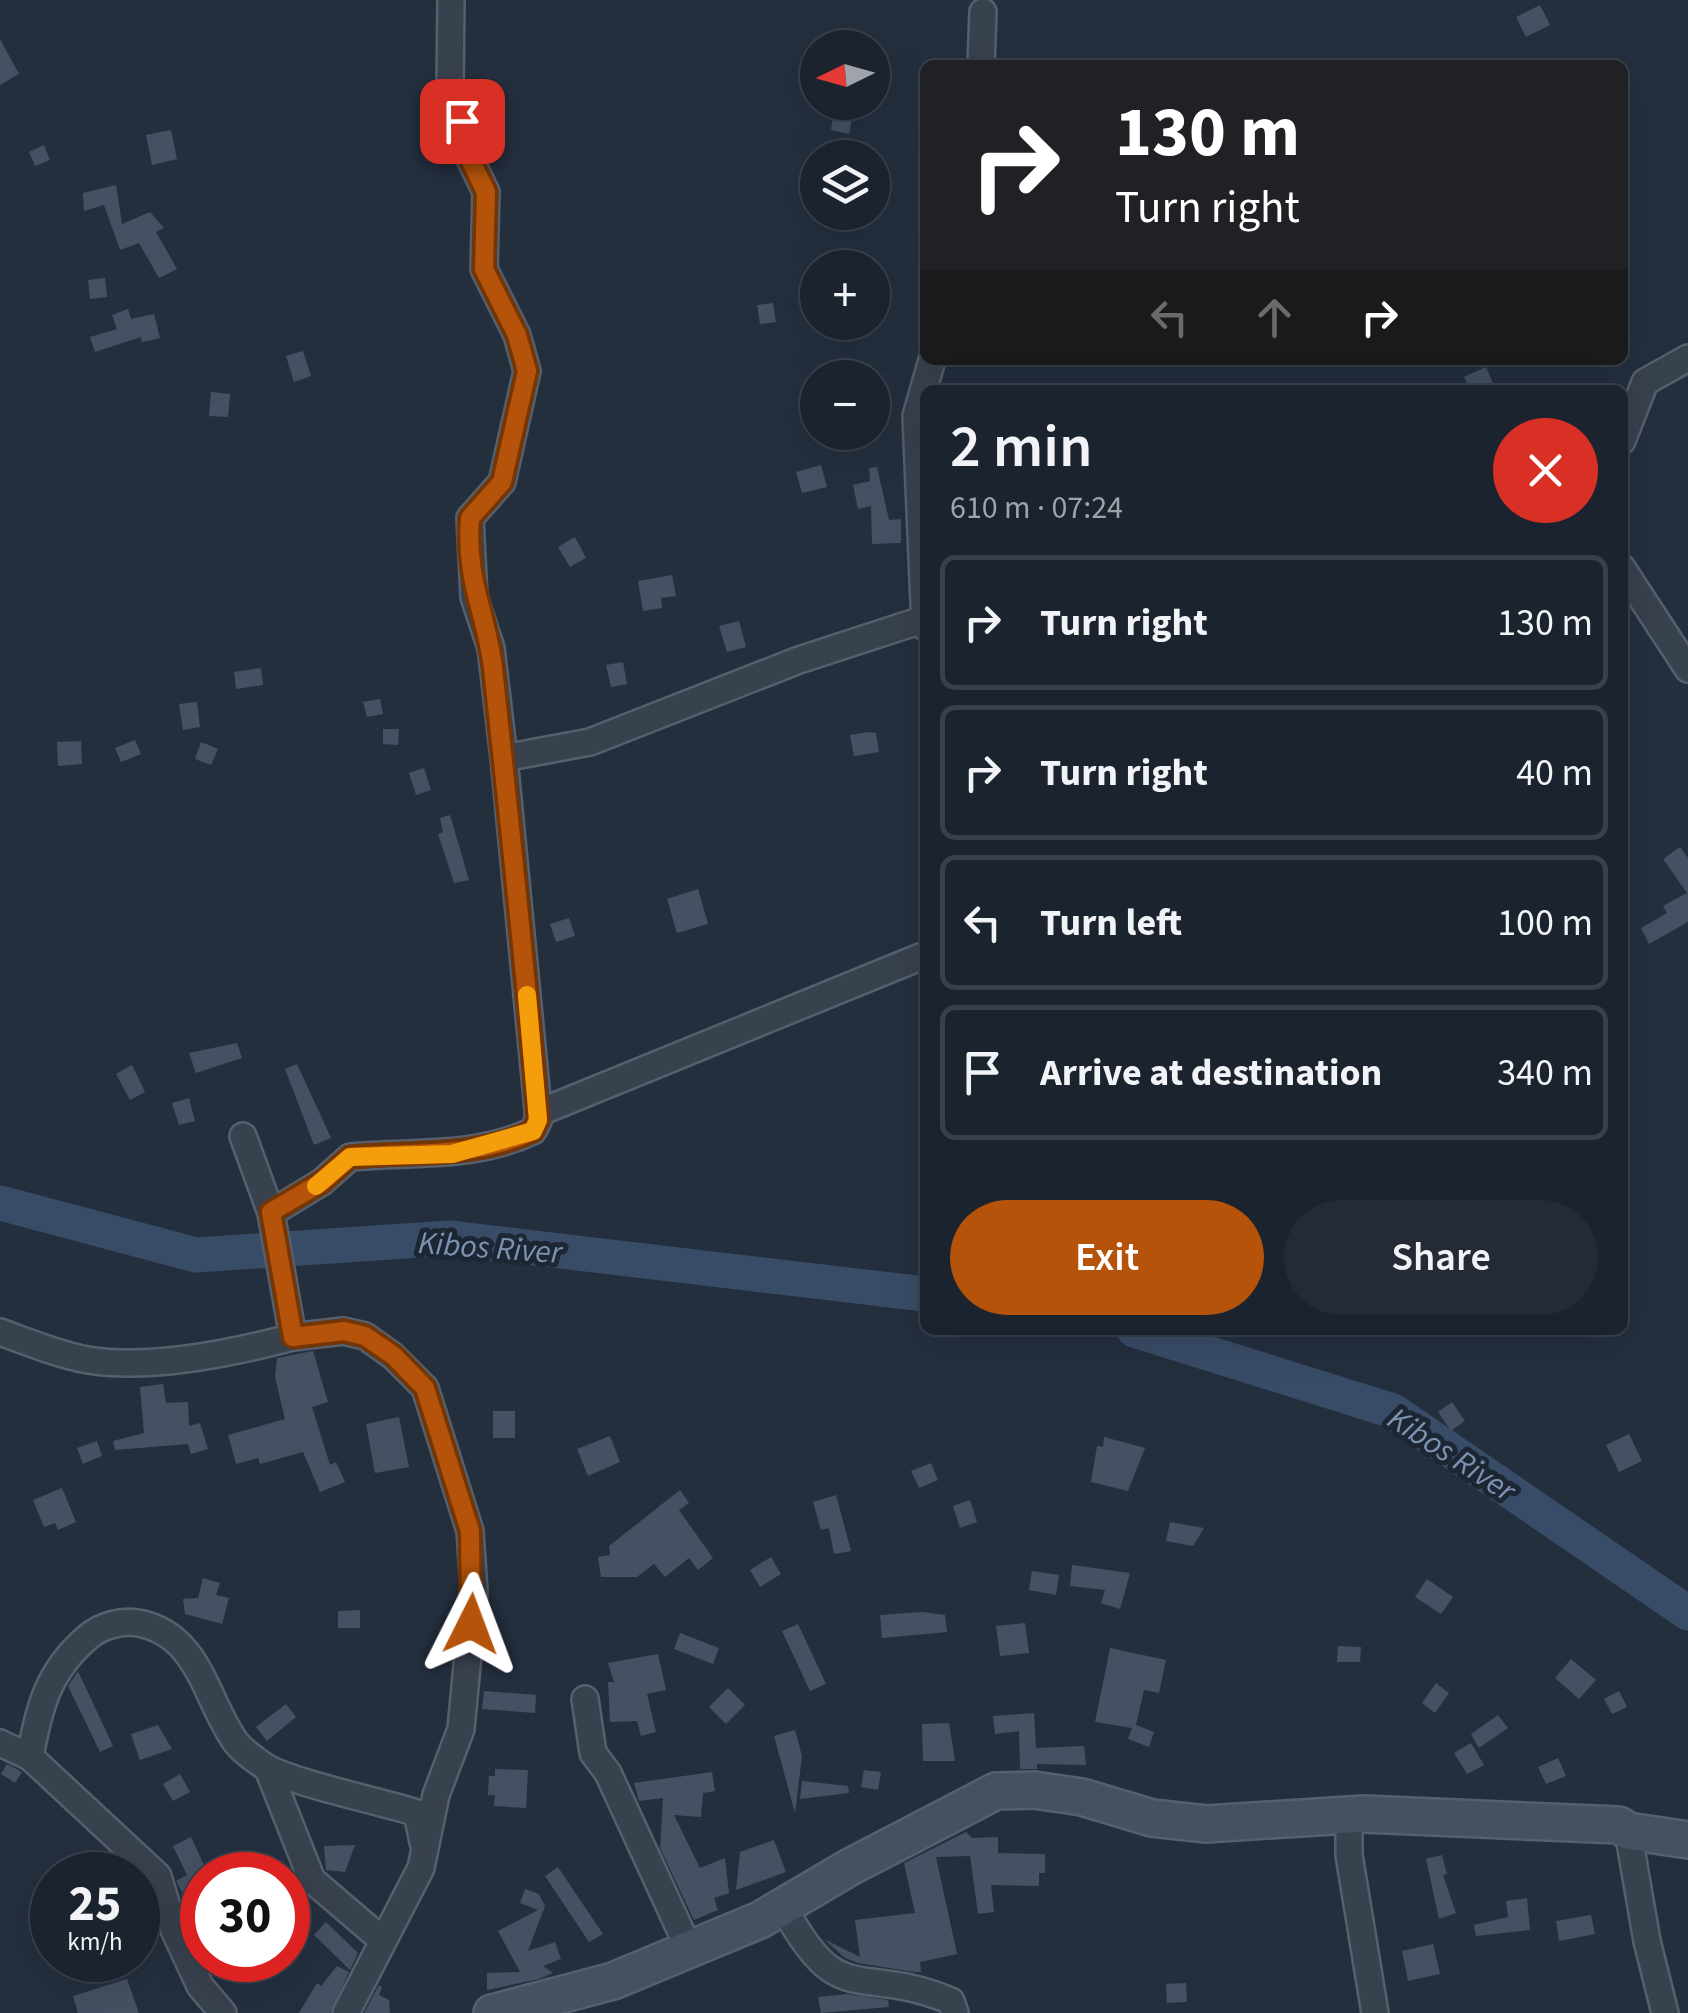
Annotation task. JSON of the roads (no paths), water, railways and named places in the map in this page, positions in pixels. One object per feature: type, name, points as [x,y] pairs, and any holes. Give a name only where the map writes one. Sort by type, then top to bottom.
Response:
[{"type":"main road","points":[[492,2013],[613,1981],[690,1949],[783,1906],[996,1792],[1066,1794],[1152,1818],[1206,1824],[1349,1815],[1526,1818],[1619,1824],[1628,1832],[1688,1840]]},
{"type":"street","points":[[272,1221],[350,1157],[420,1156],[487,1147],[533,1131],[538,1113],[504,758],[490,648],[474,597],[469,538],[470,518],[502,482],[527,371],[517,335],[484,269],[486,192],[469,157],[450,88],[451,0]]},
{"type":"street","points":[[981,60],[983,12]]},
{"type":"street","points":[[1628,426],[1645,382],[1688,358]]},
{"type":"street","points":[[920,402],[916,416],[920,507]]},
{"type":"street","points":[[1628,577],[1688,669]]},
{"type":"street","points":[[504,758],[590,742],[799,660],[920,622]]},
{"type":"street","points":[[538,1113],[920,958]]},
{"type":"street","points":[[244,1136],[272,1221],[293,1337]]},
{"type":"street","points":[[0,1332],[86,1360],[128,1362],[240,1352],[293,1337],[344,1331],[365,1336],[394,1356],[425,1388],[470,1531],[474,1591],[461,1729],[436,1794],[426,1852],[346,2013]]},
{"type":"street","points":[[30,1756],[49,1680],[93,1632],[130,1622],[155,1626],[182,1646],[201,1671],[238,1745],[268,1769],[417,1813],[426,1852]]},
{"type":"street","points":[[585,1699],[593,1752],[608,1773],[690,1949]]},
{"type":"street","points":[[0,1743],[30,1756],[158,1876],[174,1930],[200,1986],[224,2013]]},
{"type":"street","points":[[268,1769],[312,1880],[381,1939]]},
{"type":"street","points":[[1349,1815],[1348,1855],[1375,2013]]},
{"type":"street","points":[[1628,1832],[1646,1941],[1665,2013]]},
{"type":"street","points":[[783,1906],[806,1951],[831,1975],[848,1983],[909,1986],[951,2000],[956,2013]]},
{"type":"waterway","name":"Kibos River","points":[[0,1203],[196,1255],[450,1238],[920,1293]]},
{"type":"waterway","name":"Kibos River","points":[[1150,1335],[1393,1411],[1688,1613]]}]
